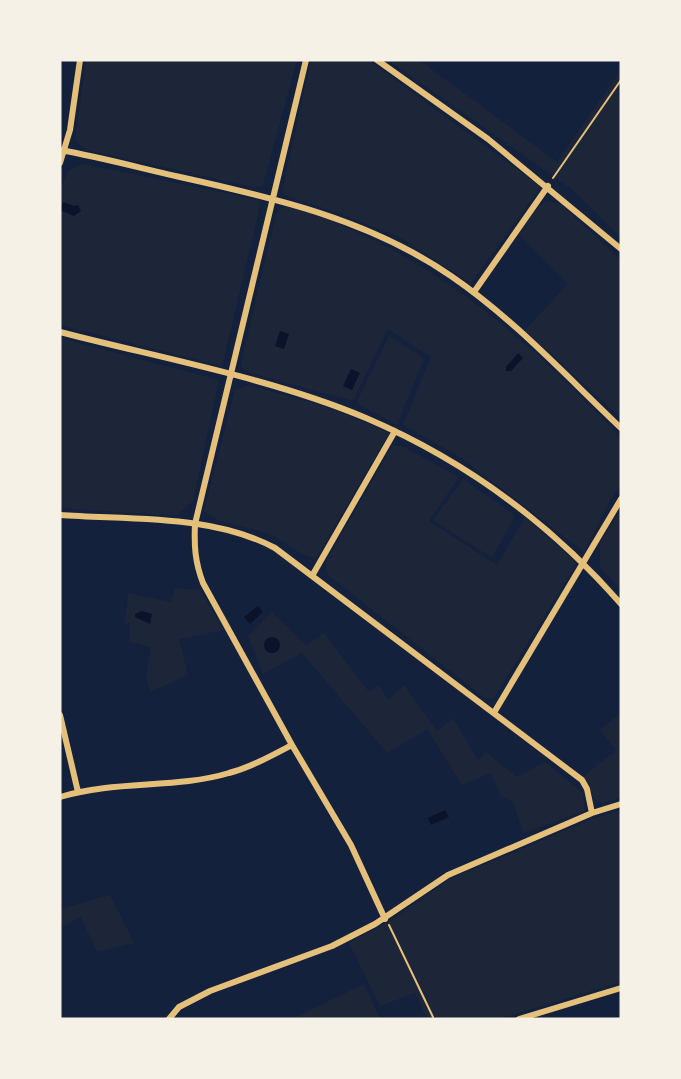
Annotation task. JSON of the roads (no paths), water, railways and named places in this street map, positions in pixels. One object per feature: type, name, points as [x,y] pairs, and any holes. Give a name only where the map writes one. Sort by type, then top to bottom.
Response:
[{"type":"street","points":[[60,163],[62,150],[70,130],[80,60]]},
{"type":"street","points":[[306,60],[195,524],[196,563],[203,583],[292,745],[351,845],[386,918]]},
{"type":"street","points":[[377,60],[480,133],[548,186],[621,249]]},
{"type":"street","points":[[62,150],[273,197],[326,213],[375,233],[418,255],[474,292],[518,329],[621,428]]},
{"type":"street","points":[[474,292],[548,186]]},
{"type":"street","points":[[60,332],[287,390],[395,431],[475,476],[531,516],[584,562],[621,604]]},
{"type":"street","points":[[312,576],[395,431]]},
{"type":"street","points":[[495,711],[621,499]]},
{"type":"street","points":[[60,515],[195,524],[257,539],[275,548],[495,711],[582,780],[587,789],[592,813]]},
{"type":"street","points":[[60,715],[78,792]]},
{"type":"street","points":[[60,797],[113,786],[228,774],[292,745]]},
{"type":"street","points":[[169,1019],[179,1007],[210,991],[332,946],[386,918],[448,875],[592,813],[621,804]]},
{"type":"street","points":[[519,1019],[621,988]]}]
